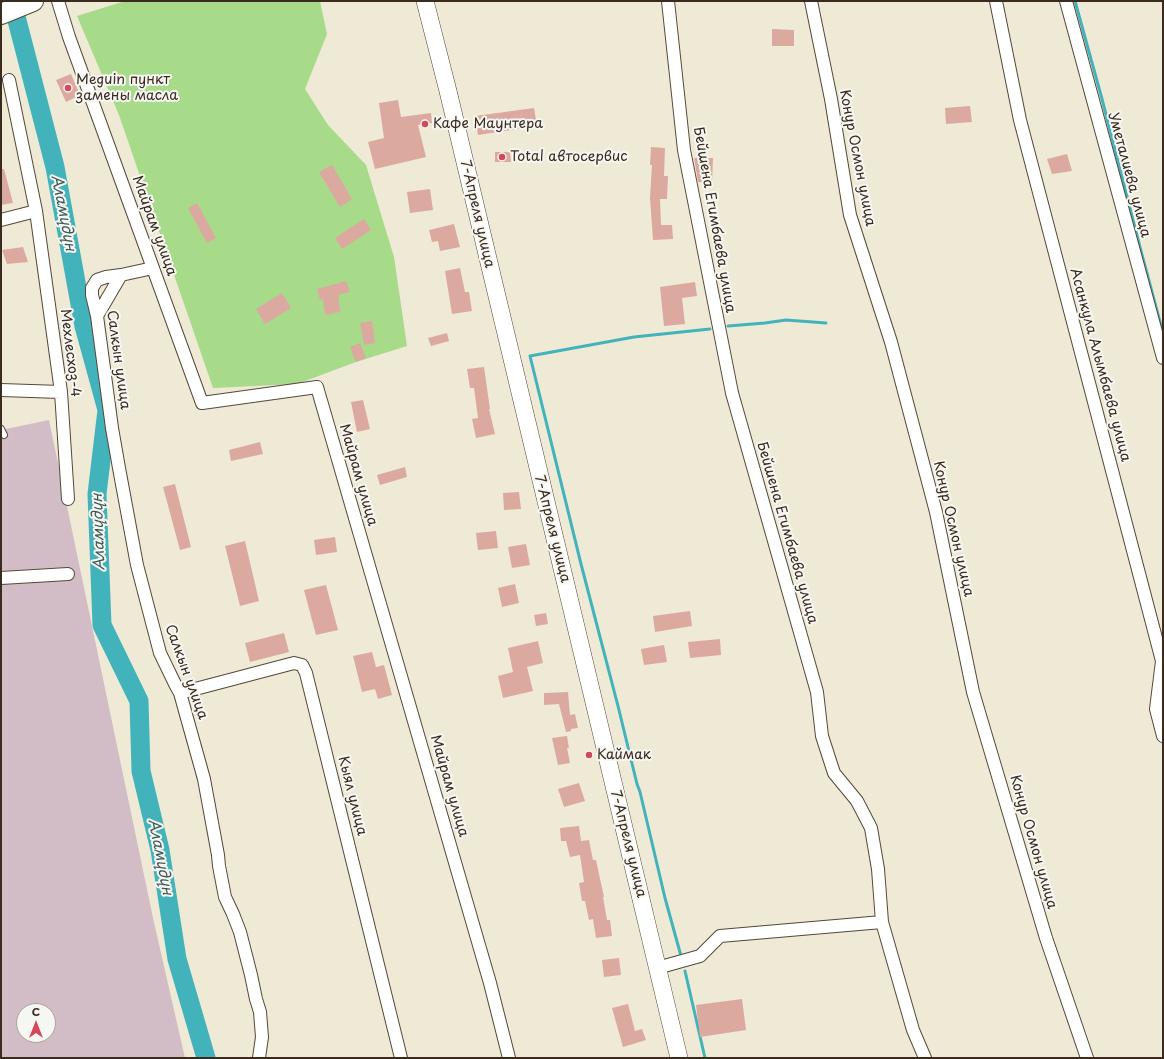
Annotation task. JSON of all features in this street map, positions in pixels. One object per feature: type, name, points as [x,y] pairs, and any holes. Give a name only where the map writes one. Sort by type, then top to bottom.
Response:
[{"type":"main road","points":[[1,14],[33,1]]},
{"type":"main road","name":"7-Апреля улица","points":[[425,1],[448,91],[679,1058]]},
{"type":"street","name":"Майрам улица","points":[[58,1],[69,37],[202,403],[317,387],[490,983],[509,1058]]},
{"type":"street","name":"Бейшена Егимбаева улица","points":[[668,1],[684,150],[732,393],[817,692],[822,736],[834,773],[857,801],[871,828],[878,870],[882,922],[913,1030],[924,1058]]},
{"type":"street","name":"Конур Осмон улица","points":[[811,1],[831,99],[850,215],[891,342],[936,512],[973,692],[1046,938],[1087,1058]]},
{"type":"street","name":"Асанкула Алымбаева улица","points":[[996,1],[1020,120],[1162,661],[1156,709],[1163,736]]},
{"type":"street","name":"Уметалиева улица","points":[[1066,1],[1163,358]]},
{"type":"street","name":"Мехлесхоз-4","points":[[9,80],[36,211],[61,392],[68,499]]},
{"type":"street","points":[[1,220],[36,211]]},
{"type":"street","name":"Салкын улица","points":[[153,268],[97,280],[92,288],[92,295],[97,316],[112,428],[137,565],[160,653],[180,693],[204,779],[225,897],[240,932],[260,1012],[262,1037],[259,1058]]},
{"type":"street","points":[[97,316],[121,275]]},
{"type":"street","points":[[1,390],[61,392]]},
{"type":"street","points":[[1,578],[68,574]]},
{"type":"street","name":"Кыял улица","points":[[180,693],[294,663],[302,666],[306,673],[401,1058]]},
{"type":"street","points":[[658,968],[700,956],[720,936],[882,922]]},
{"type":"shaded area","points":[[49,420],[153,918],[185,1058],[1,1058],[1,430]]},
{"type":"green space","points":[[125,1],[320,1],[327,34],[305,89],[328,125],[366,165],[394,257],[407,346],[356,362],[297,384],[213,388],[119,115],[77,16]]},
{"type":"building","points":[[772,29],[794,30],[794,46],[772,46]]},
{"type":"building","name":"Meguin пункт замены масла","points":[[71,74],[80,95],[66,102],[56,80]]},
{"type":"building","points":[[398,100],[401,117],[431,113],[432,123],[418,125],[426,157],[375,169],[368,142],[384,138],[379,103]]},
{"type":"building","points":[[970,106],[972,122],[946,124],[945,108]]},
{"type":"building","points":[[534,108],[537,126],[478,135],[475,116]]},
{"type":"building","points":[[651,147],[665,148],[664,176],[668,176],[667,199],[660,199],[661,225],[672,225],[673,239],[653,240],[650,198],[652,165],[650,165]]},
{"type":"building","name":"Total автосервис","points":[[495,152],[510,152],[511,162],[495,162]]},
{"type":"building","points":[[1067,154],[1072,171],[1052,174],[1047,159]]},
{"type":"building","points":[[694,158],[713,158],[712,183],[698,182]]},
{"type":"building","points":[[332,165],[352,199],[340,207],[319,172]]},
{"type":"building","points":[[1,169],[4,169],[13,203],[1,205]]},
{"type":"building","points":[[430,189],[433,210],[410,213],[407,192]]},
{"type":"building","points":[[197,203],[216,238],[207,243],[188,208]]},
{"type":"building","points":[[364,219],[371,230],[342,249],[335,238]]},
{"type":"building","points":[[454,224],[460,247],[440,251],[438,241],[432,242],[429,230]]},
{"type":"building","points":[[23,247],[28,262],[7,264],[2,250]]},
{"type":"building","points":[[460,268],[465,292],[469,292],[472,311],[452,314],[445,271]]},
{"type":"building","points":[[346,281],[350,292],[338,295],[340,312],[325,315],[323,299],[320,300],[317,289]]},
{"type":"building","points":[[695,282],[697,296],[682,298],[685,324],[664,326],[660,287]]},
{"type":"building","points":[[282,293],[291,308],[265,324],[256,309]]},
{"type":"building","points":[[372,321],[375,343],[364,345],[360,323]]},
{"type":"building","points":[[447,333],[449,341],[431,346],[428,338]]},
{"type":"building","points":[[360,343],[366,358],[356,362],[350,347]]},
{"type":"building","points":[[484,367],[489,409],[495,434],[476,438],[472,419],[478,418],[474,388],[470,388],[467,369]]},
{"type":"building","points":[[363,400],[370,429],[357,432],[351,402]]},
{"type":"building","points":[[260,442],[263,454],[231,461],[229,450]]},
{"type":"building","points":[[405,467],[407,477],[380,485],[377,475]]},
{"type":"building","points":[[175,484],[191,547],[180,550],[163,487]]},
{"type":"building","points":[[519,492],[521,509],[504,510],[503,493]]},
{"type":"building","points":[[496,531],[498,548],[478,550],[476,533]]},
{"type":"building","points":[[335,537],[337,552],[316,555],[314,540]]},
{"type":"building","points":[[245,541],[259,601],[240,606],[225,546]]},
{"type":"building","points":[[526,544],[530,565],[512,568],[508,547]]},
{"type":"building","points":[[515,584],[519,603],[502,607],[498,588]]},
{"type":"building","points":[[326,585],[338,630],[316,635],[304,590]]},
{"type":"building","points":[[690,611],[692,626],[655,632],[653,616]]},
{"type":"building","points":[[546,613],[548,624],[536,626],[534,615]]},
{"type":"building","points":[[284,633],[289,652],[250,662],[245,643]]},
{"type":"building","points":[[720,639],[721,655],[690,658],[688,642]]},
{"type":"building","points":[[538,641],[543,663],[527,667],[533,691],[503,698],[498,676],[513,672],[508,648]]},
{"type":"building","points":[[664,645],[667,662],[644,665],[641,649]]},
{"type":"building","points":[[372,652],[376,667],[384,665],[392,695],[378,699],[375,689],[362,692],[353,656]]},
{"type":"building","points":[[568,692],[570,715],[575,714],[578,728],[571,729],[571,731],[566,732],[559,704],[544,705],[544,693]]},
{"type":"building","points":[[567,736],[569,748],[567,748],[570,763],[558,765],[552,738]]},
{"type":"building","points":[[579,783],[585,801],[564,807],[558,789]]},
{"type":"building","points":[[579,826],[581,841],[589,840],[593,860],[596,860],[607,920],[610,920],[612,936],[596,938],[593,919],[589,920],[585,901],[582,901],[579,883],[584,882],[580,855],[570,857],[566,841],[561,841],[560,828]]},
{"type":"building","points":[[619,958],[621,975],[604,977],[602,960]]},
{"type":"building","points":[[742,999],[746,1030],[700,1037],[696,1005]]},
{"type":"building","points":[[628,1004],[635,1031],[642,1029],[646,1040],[623,1047],[612,1008]]},
{"type":"waterway","name":"Аламүдүн","points":[[12,1],[55,167],[84,326],[107,410],[97,494],[102,625],[139,701],[141,771],[160,850],[177,959],[206,1058]]},
{"type":"waterway","points":[[1075,1],[1163,333]]},
{"type":"waterway","points":[[728,326],[786,320],[826,323]]},
{"type":"waterway","points":[[681,956],[665,898],[640,792],[581,564],[530,356],[634,337],[710,329]]},
{"type":"waterway","points":[[685,971],[705,1058]]},
{"type":"place","name":"Meguin пункт замены масла","points":[[68,88]]},
{"type":"place","name":"Кафе Маунтера","points":[[425,124]]},
{"type":"place","name":"Total автосервис","points":[[502,157]]},
{"type":"place","name":"Каймак","points":[[589,755]]}]
